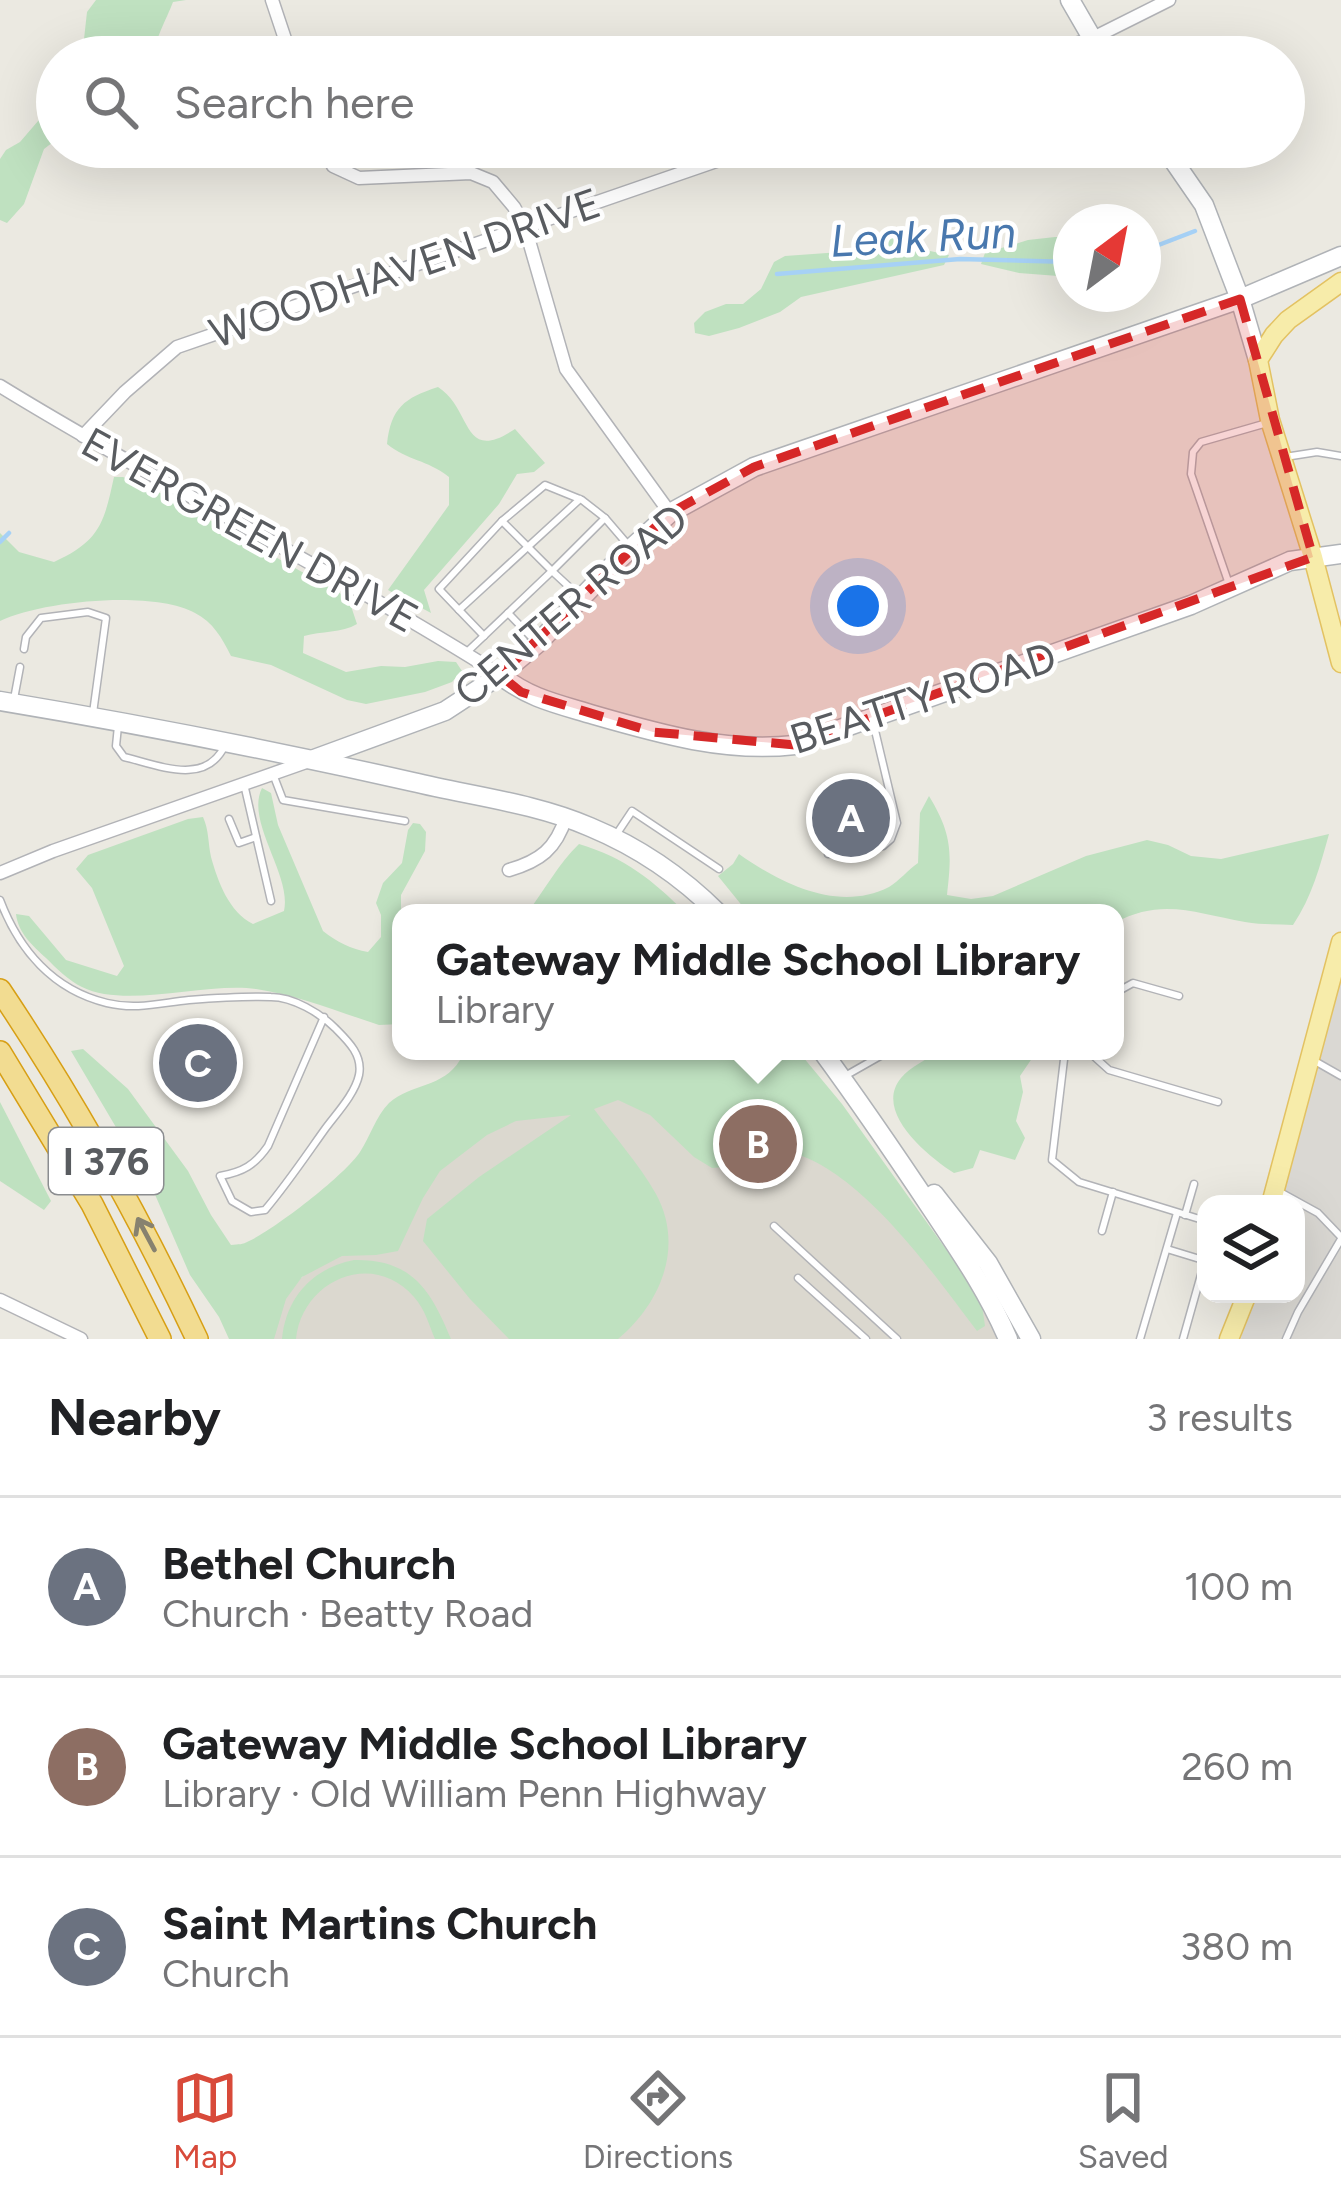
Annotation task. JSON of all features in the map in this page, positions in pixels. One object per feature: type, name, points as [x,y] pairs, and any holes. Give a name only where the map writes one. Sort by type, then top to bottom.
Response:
[{"type":"highway","name":"I 376","points":[[0,991],[121,1187],[197,1339]]},
{"type":"highway","name":"I 376","points":[[0,1052],[92,1204],[160,1339]]},
{"type":"main road","points":[[1341,282],[1288,320],[1258,360],[1270,422],[1341,663]]},
{"type":"main road","points":[[1273,1195],[1341,941]]},
{"type":"main road","points":[[1229,1339],[1243,1303]]},
{"type":"main road","points":[[1241,1339],[1246,1303]]},
{"type":"street","points":[[272,0],[284,36]]},
{"type":"street","points":[[1070,0],[1088,36]]},
{"type":"street","points":[[1098,36],[1169,0]]},
{"type":"street","points":[[337,168],[359,178],[471,173],[494,182],[525,227],[566,369],[670,513]]},
{"type":"street","name":"WOODHAVEN DRIVE","points":[[82,436],[177,347],[696,168]]},
{"type":"street","points":[[1178,168],[1204,206],[1258,360]]},
{"type":"street","name":"CENTER ROAD","points":[[0,873],[445,711],[537,644],[670,513],[754,467],[1240,298],[1341,256]]},
{"type":"street","name":"EVERGREEN DRIVE","points":[[0,386],[500,675]]},
{"type":"street","name":"BEATTY ROAD","points":[[500,675],[520,692],[652,732],[734,747],[795,745],[1170,612],[1290,561],[1341,554]]},
{"type":"street","points":[[7,702],[314,760],[566,817],[663,866],[709,904]]},
{"type":"street","points":[[509,870],[534,863],[549,851],[566,817]]},
{"type":"street","points":[[829,1060],[977,1276],[1008,1339]]},
{"type":"street","points":[[892,1148],[988,1263],[1031,1339]]},
{"type":"street","points":[[0,1300],[81,1339]]},
{"type":"lane","points":[[1230,588],[1191,474],[1192,452],[1201,442],[1270,422]]},
{"type":"lane","points":[[1282,457],[1317,452],[1341,456]]},
{"type":"lane","points":[[484,636],[439,589],[502,521],[545,484],[580,499],[605,518],[631,548]]},
{"type":"lane","points":[[459,610],[580,499]]},
{"type":"lane","points":[[466,653],[605,518]]},
{"type":"lane","points":[[502,521],[581,598]]},
{"type":"lane","points":[[24,649],[26,637],[41,618],[88,612],[106,618],[92,717]]},
{"type":"lane","points":[[508,613],[537,644]]},
{"type":"lane","points":[[7,702],[20,667]]},
{"type":"lane","points":[[828,854],[883,846],[895,830],[872,719]]},
{"type":"lane","points":[[119,722],[116,746],[124,757],[180,770],[208,768],[226,742]]},
{"type":"lane","points":[[273,774],[283,800],[405,821]]},
{"type":"lane","points":[[244,784],[271,901]]},
{"type":"lane","points":[[614,838],[632,811],[719,869]]},
{"type":"lane","points":[[229,819],[238,843],[256,837]]},
{"type":"lane","points":[[0,900],[30,956],[52,978],[87,997],[150,1007],[184,1000],[278,996],[324,1017],[354,1047],[360,1073],[344,1103],[266,1210],[251,1212],[232,1201],[220,1176],[240,1173],[268,1146],[324,1017]]},
{"type":"lane","points":[[1124,988],[1133,983],[1179,996]]},
{"type":"lane","points":[[1310,1058],[1341,1076]]},
{"type":"lane","points":[[842,1078],[874,1060]]},
{"type":"lane","points":[[1064,1060],[1052,1160],[1079,1182],[1197,1218]]},
{"type":"lane","points":[[1098,1060],[1109,1070],[1218,1102]]},
{"type":"lane","points":[[1140,1339],[1167,1249],[1194,1184]]},
{"type":"lane","points":[[1102,1232],[1113,1192]]},
{"type":"lane","points":[[1286,1339],[1341,1238],[1318,1213],[1305,1208]]},
{"type":"lane","points":[[774,1226],[897,1339]]},
{"type":"lane","points":[[1167,1249],[1197,1257]]},
{"type":"lane","points":[[798,1278],[866,1339]]},
{"type":"lane","points":[[1184,1339],[1197,1292]]},
{"type":"highlighted area","points":[[1240,299],[1313,557],[795,745],[653,732],[521,692],[500,675],[670,513],[754,467]]},
{"type":"shaded area","points":[[1341,942],[1341,1339],[1241,1339],[1247,1303],[1305,1303],[1305,1195],[1273,1195]]},
{"type":"shaded area","points":[[656,1095],[815,1135],[967,1285],[1001,1339],[270,1339],[278,1299],[492,1105]]},
{"type":"green space","points":[[96,0],[186,0],[173,2],[159,36],[84,36],[87,12]]},
{"type":"green space","points":[[36,123],[37,168],[24,204],[7,223],[0,220],[0,159]]},
{"type":"green space","points":[[893,236],[949,255],[944,265],[801,297],[780,312],[739,328],[709,336],[695,333],[694,323],[705,312],[743,304],[761,289],[774,262],[785,256],[841,252]]},
{"type":"green space","points":[[1053,237],[1053,276],[981,264],[985,253]]},
{"type":"green space","points":[[438,387],[476,437],[485,441],[515,429],[545,463],[534,472],[517,474],[499,504],[424,590],[431,613],[388,590],[449,505],[449,477],[387,444],[401,406]]},
{"type":"green space","points":[[114,477],[165,495],[343,595],[357,624],[304,636],[303,653],[346,672],[438,661],[456,662],[462,671],[452,682],[425,692],[366,704],[271,665],[231,656],[207,621],[176,606],[98,601],[43,608],[0,621],[0,533],[19,552],[54,562],[98,529]]},
{"type":"green space","points":[[262,788],[271,793],[278,825],[323,931],[362,951],[368,952],[381,937],[376,903],[383,883],[402,863],[408,830],[413,823],[426,832],[425,851],[401,895],[401,904],[392,904],[392,1024],[379,1025],[256,989],[100,993],[68,978],[23,933],[16,914],[29,916],[66,960],[117,976],[124,966],[92,888],[76,869],[88,855],[203,817],[217,876],[237,912],[253,924],[284,911],[282,881],[258,802]]},
{"type":"green space","points":[[929,796],[948,844],[947,895],[971,899],[993,896],[1086,856],[1147,840],[1191,856],[1221,859],[1329,834],[1310,892],[1293,925],[1164,909],[1124,919],[1124,904],[741,904],[718,876],[739,854],[810,891],[850,897],[870,894],[889,887],[918,863],[920,813]]},
{"type":"green space","points":[[579,844],[637,871],[677,904],[533,904]]},
{"type":"green space","points":[[83,1049],[128,1089],[188,1171],[231,1245],[261,1235],[325,1188],[360,1152],[389,1103],[445,1076],[460,1060],[805,1060],[981,1298],[985,1326],[977,1331],[891,1223],[837,1175],[781,1150],[764,1164],[712,1168],[650,1115],[618,1100],[594,1109],[656,1194],[668,1234],[668,1254],[646,1309],[618,1339],[509,1339],[423,1241],[427,1219],[479,1177],[571,1115],[516,1121],[487,1135],[440,1171],[398,1251],[342,1256],[302,1277],[286,1299],[274,1339],[229,1339],[190,1275],[153,1190],[71,1051]]},
{"type":"green space","points":[[1031,1060],[1020,1076],[1023,1092],[1016,1121],[1025,1138],[1015,1160],[980,1150],[973,1168],[954,1173],[907,1132],[894,1105],[894,1091],[919,1063]]},
{"type":"green space","points":[[0,1102],[51,1201],[44,1210],[0,1181]]},
{"type":"green space","points":[[354,1260],[391,1265],[417,1281],[436,1306],[451,1339],[435,1339],[418,1302],[397,1283],[360,1274],[325,1287],[301,1318],[296,1339],[282,1339],[289,1310],[304,1287],[326,1270]]},
{"type":"waterway","name":"Leak Run","points":[[1161,244],[1195,231]]},
{"type":"waterway","name":"Leak Run","points":[[777,274],[960,259],[1053,262]]},
{"type":"waterway","name":"Leak Run","points":[[0,542],[9,533]]},
{"type":"place","name":"Bethel Church","points":[[851,818]]},
{"type":"place","name":"Saint Martins Church","points":[[198,1063]]},
{"type":"place","name":"Gateway Middle School Library","points":[[758,1144]]}]
